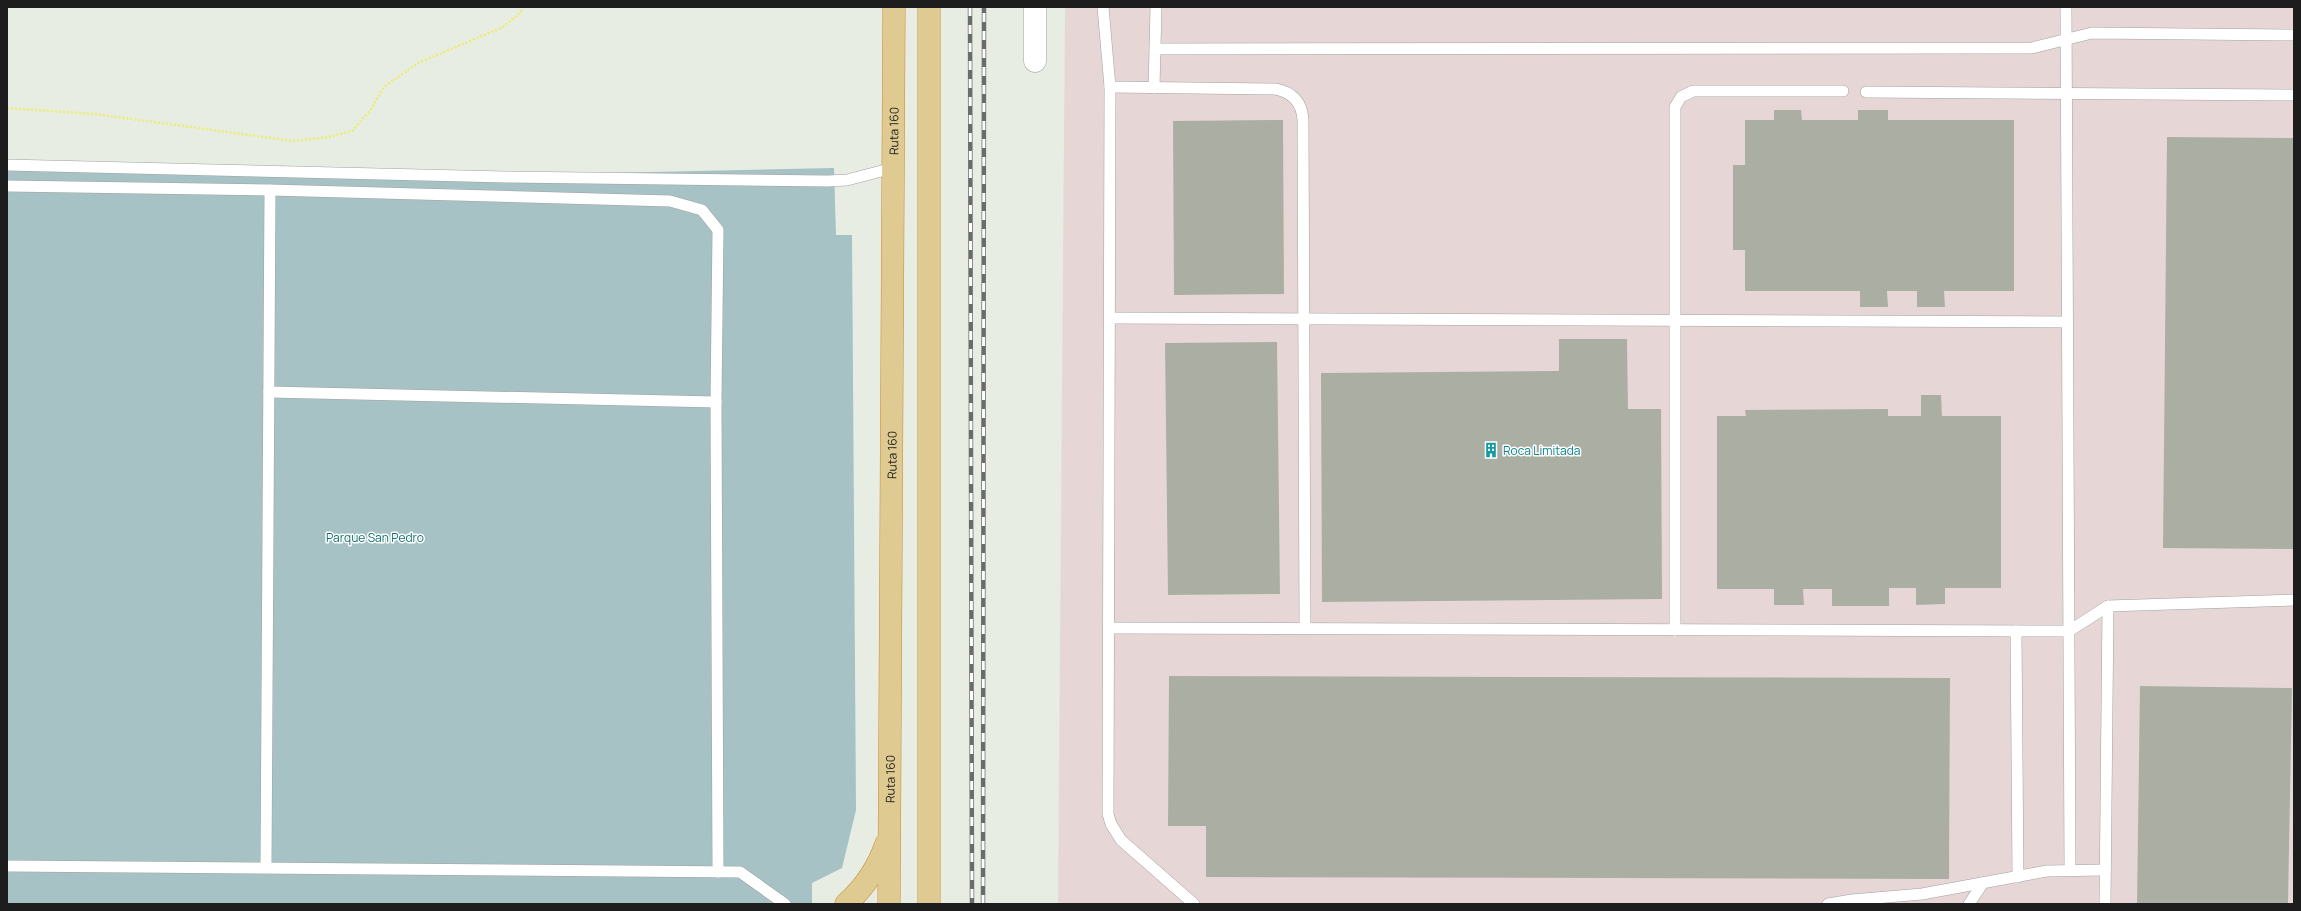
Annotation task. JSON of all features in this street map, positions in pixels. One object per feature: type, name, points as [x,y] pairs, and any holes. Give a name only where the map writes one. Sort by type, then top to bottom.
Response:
[{"type":"highway","name":"Ruta 160","points":[[889,904],[894,7]]},
{"type":"highway","points":[[929,7],[929,904]]},
{"type":"highway","points":[[846,904],[864,885],[874,870],[889,833]]},
{"type":"street","points":[[1035,7],[1035,61]]},
{"type":"lane","points":[[1103,7],[1110,87],[1108,803],[1111,824],[1121,840],[1194,904]]},
{"type":"lane","points":[[1154,88],[1156,7]]},
{"type":"lane","points":[[2066,7],[2070,869]]},
{"type":"lane","points":[[1156,50],[2032,48],[2092,33],[2294,35]]},
{"type":"lane","points":[[1110,87],[1275,89],[1283,91],[1297,100],[1303,120],[1305,318],[1305,628]]},
{"type":"lane","points":[[1675,630],[1674,113],[1677,102],[1687,93],[1694,91],[1842,91]]},
{"type":"lane","points":[[1866,92],[2294,95]]},
{"type":"lane","points":[[7,165],[506,178],[828,181],[847,180],[893,168]]},
{"type":"lane","points":[[7,186],[270,190],[670,201],[702,210],[718,230],[716,402],[718,872]]},
{"type":"lane","points":[[266,867],[270,190]]},
{"type":"lane","points":[[1110,318],[2068,322]]},
{"type":"lane","points":[[268,392],[716,402]]},
{"type":"lane","points":[[1109,628],[2069,631],[2108,606],[2294,600]]},
{"type":"lane","points":[[2105,904],[2108,606]]},
{"type":"lane","points":[[2016,631],[2018,877]]},
{"type":"lane","points":[[7,866],[740,872],[785,904]]},
{"type":"lane","points":[[1828,904],[1852,900],[1922,899],[1982,883],[2018,877],[2070,869],[2105,870]]},
{"type":"lane","points":[[1969,904],[1982,883]]},
{"type":"path","points":[[7,108],[95,114],[293,141],[329,137],[352,131],[370,111],[384,86],[418,64],[503,27],[521,12],[523,7]]},
{"type":"shaded area","points":[[1065,7],[2294,7],[2294,904],[1058,904]]},
{"type":"green space","name":"Parque San Pedro","points":[[7,165],[562,174],[834,168],[836,235],[852,235],[856,810],[842,868],[812,883],[812,904],[7,904]]},
{"type":"building","points":[[1774,110],[1801,110],[1802,120],[1858,120],[1858,110],[1888,110],[1888,120],[2014,120],[2014,291],[1944,291],[1945,307],[1917,307],[1917,291],[1887,291],[1888,307],[1860,307],[1860,291],[1745,291],[1745,250],[1733,250],[1733,165],[1745,165],[1745,120],[1774,120]]},
{"type":"building","points":[[1283,120],[1284,294],[1174,295],[1173,121]]},
{"type":"building","points":[[2167,137],[2294,138],[2294,549],[2163,548]]},
{"type":"building","name":"Roca Limitada","points":[[1559,339],[1627,339],[1628,409],[1661,409],[1662,599],[1322,602],[1321,373],[1559,371]]},
{"type":"building","points":[[1277,342],[1280,594],[1168,595],[1165,343]]},
{"type":"building","points":[[1921,395],[1941,395],[1942,416],[2001,416],[2001,588],[1945,588],[1945,604],[1916,605],[1916,588],[1889,588],[1889,606],[1832,606],[1832,589],[1803,589],[1804,605],[1774,605],[1774,589],[1717,589],[1717,416],[1746,416],[1745,410],[1888,409],[1888,416],[1921,416]]},
{"type":"building","points":[[1169,676],[1950,678],[1949,879],[1206,877],[1206,826],[1168,826]]},
{"type":"building","points":[[2140,686],[2292,688],[2288,904],[2137,904]]},
{"type":"railway","points":[[970,7],[972,904]]},
{"type":"railway","points":[[983,904],[984,7]]},
{"type":"place","name":"Roca Limitada","points":[[1491,450]]}]
